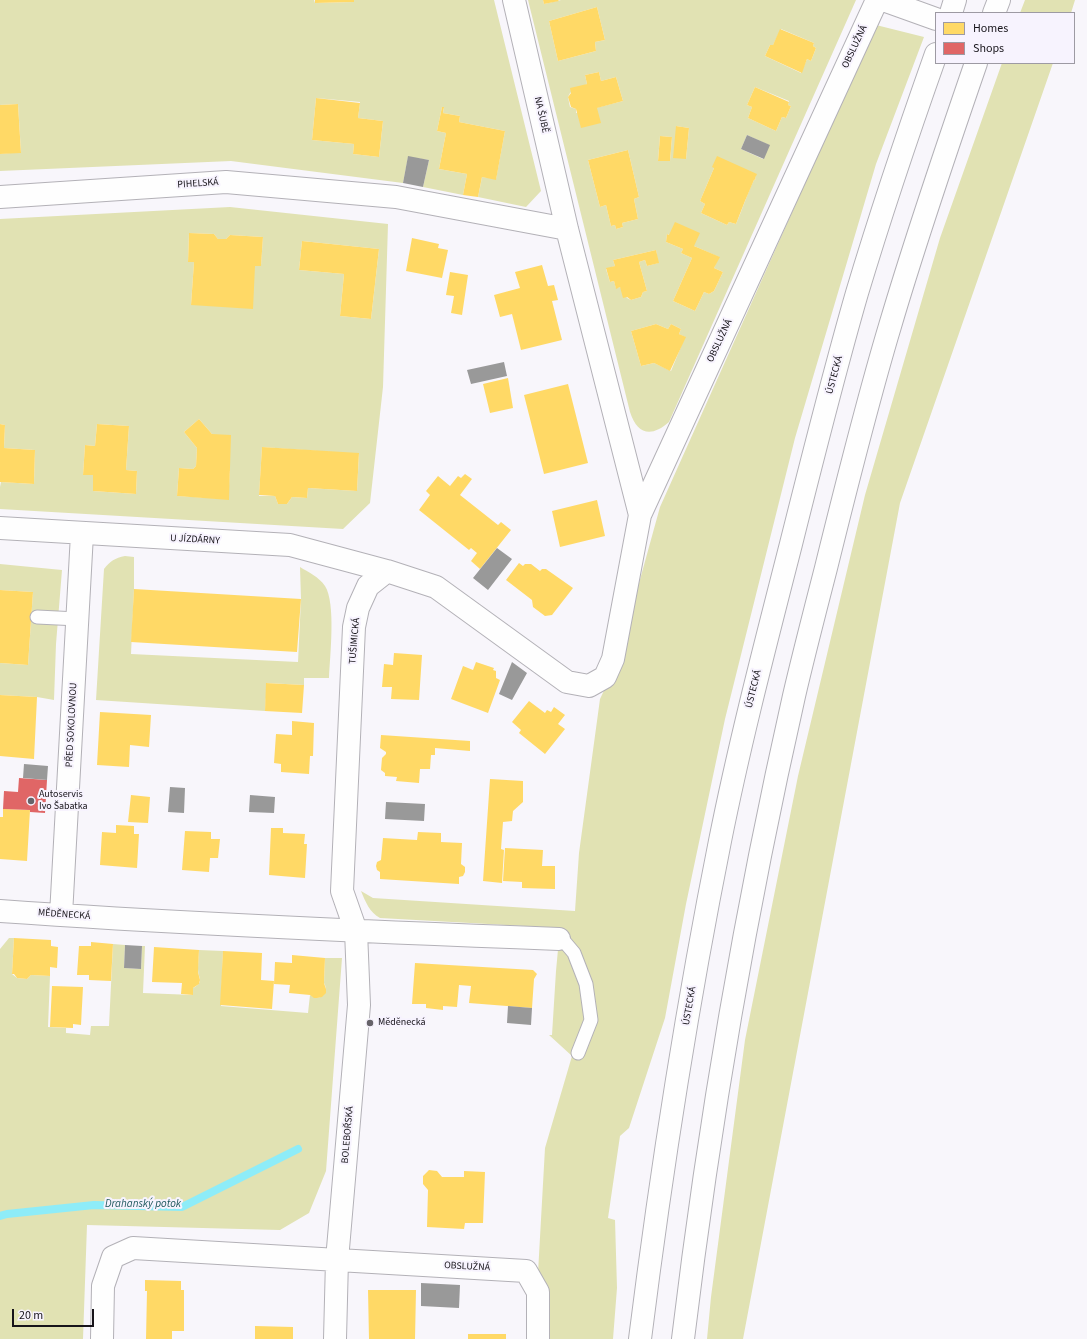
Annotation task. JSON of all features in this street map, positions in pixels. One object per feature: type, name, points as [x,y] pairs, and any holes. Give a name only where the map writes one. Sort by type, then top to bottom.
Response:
[{"type":"street","name":"NA ŠUBĚ","points":[[514,0],[568,229],[640,515]]},
{"type":"street","name":"OBSLUŽNÁ","points":[[387,571],[436,587],[567,682],[589,686],[605,677],[613,660],[640,515],[877,0]]},
{"type":"street","points":[[883,0],[935,19]]},
{"type":"street","points":[[951,12],[955,0]]},
{"type":"street","points":[[994,12],[998,0]]},
{"type":"street","name":"ÚSTECKÁ","points":[[640,1339],[656,1219],[686,1026],[720,841],[748,715],[814,450],[857,293],[904,143],[935,57]]},
{"type":"street","points":[[683,1339],[694,1248],[726,1035],[764,838],[794,695],[856,446],[890,326],[934,186],[976,64]]},
{"type":"street","name":"PIHELSKÁ","points":[[0,196],[226,182],[396,197],[568,229]]},
{"type":"street","name":"U JÍZDÁRNY","points":[[0,528],[290,546],[387,571]]},
{"type":"street","name":"PŘED SOKOLOVNOU","points":[[61,915],[82,534]]},
{"type":"street","name":"TUŠIMICKÁ","points":[[356,932],[342,891],[354,627],[358,608],[368,586],[387,571]]},
{"type":"street","name":"MĚDĚNECKÁ","points":[[0,912],[356,932],[561,940]]},
{"type":"street","name":"BOLEBOŘSKÁ","points":[[335,1339],[337,1260],[358,1005],[356,932]]},
{"type":"street","points":[[102,1339],[103,1286],[113,1257],[133,1248],[337,1260]]},
{"type":"street","name":"OBSLUŽNÁ","points":[[337,1260],[526,1271],[538,1292],[538,1339]]},
{"type":"lane","points":[[36,617],[78,619]]},
{"type":"lane","points":[[561,940],[574,952],[586,984],[591,1020],[578,1053]]},
{"type":"green space","points":[[0,0],[314,0],[315,3],[354,2],[354,0],[494,0],[541,191],[526,207],[478,197],[482,177],[496,179],[505,131],[459,122],[460,116],[443,113],[444,108],[442,107],[437,131],[446,133],[439,169],[467,174],[463,195],[423,187],[429,160],[408,157],[403,183],[231,161],[0,171],[0,154],[21,152],[18,104],[0,105]],"holes":[[[316,98],[360,102],[358,118],[383,121],[379,157],[353,154],[354,144],[312,140]]]},
{"type":"green space","points":[[528,0],[543,0],[544,4],[561,0],[856,0],[669,422],[651,432],[645,431],[637,425],[630,412]],"holes":[[[597,7],[605,40],[595,42],[596,51],[558,61],[549,21]],[[781,29],[814,43],[813,46],[816,48],[811,61],[807,59],[801,73],[765,56],[770,45],[773,45]],[[599,72],[601,81],[616,77],[623,101],[576,113],[576,109],[570,107],[568,97],[570,93],[587,84],[585,75]],[[755,87],[789,101],[788,105],[791,106],[786,118],[782,117],[776,131],[748,118],[752,107],[747,105]],[[676,126],[689,128],[686,159]],[[747,135],[769,145],[763,159],[741,149]],[[660,136],[672,137],[670,161],[658,160]],[[628,150],[639,197],[634,199],[638,219],[622,223],[623,227],[616,229],[615,225],[611,226],[606,205],[600,207],[588,160]],[[714,168],[756,174],[756,179],[754,180],[736,224],[729,222],[727,225],[701,213],[705,204],[700,201]],[[667,234],[719,257],[714,268],[723,272],[714,291],[709,294],[704,292],[695,311],[673,301],[692,258],[681,253],[683,249],[666,242]],[[656,250],[658,263],[647,266],[645,260],[639,262],[647,291],[643,292],[641,297],[631,300],[627,298],[620,287],[616,288],[614,281],[610,282],[606,269],[615,266],[613,260]],[[656,324],[668,329],[671,324],[681,329],[679,334],[685,337],[671,371],[654,363],[641,366],[631,331]]]},
{"type":"green space","points":[[1025,0],[1075,0],[1071,12],[1020,12]]},
{"type":"green space","points":[[876,25],[924,37],[876,164],[795,438],[725,719],[686,904],[665,1018],[629,1128],[620,1136],[608,1218],[615,1220],[617,1288],[613,1339],[546,1339],[538,1273],[545,1148],[572,1056],[549,1035],[552,1035],[560,928],[380,918],[376,916],[366,903],[361,891],[373,898],[575,911],[579,853],[600,699],[617,663],[660,507]]},
{"type":"green space","points":[[1002,64],[1053,64],[900,503],[743,1339],[707,1339],[711,1297],[745,1040],[798,776],[865,495],[940,238]]},
{"type":"green space","points":[[230,207],[388,224],[383,387],[370,503],[343,529],[0,509],[1,482],[34,484],[35,450],[4,448],[5,425],[0,424],[0,219]],"holes":[[[189,233],[214,234],[218,239],[226,239],[230,235],[263,237],[261,265],[255,266],[191,305],[194,262],[188,261]],[[302,241],[379,249],[371,319],[340,316],[344,274],[299,270]],[[199,419],[212,434],[230,471],[228,499],[177,496],[179,468],[193,469],[196,466],[197,448],[184,432]],[[97,424],[129,426],[126,470],[137,471],[136,494],[93,491],[93,475],[83,475],[85,445],[95,446]],[[262,447],[359,454],[357,491],[308,488],[307,498],[292,497],[287,504],[278,504],[275,496],[259,496]]]},
{"type":"green space","points":[[125,556],[134,557],[131,654],[298,662],[301,599],[300,567],[320,580],[325,586],[328,594],[332,630],[329,678],[304,678],[304,685],[267,683],[265,711],[96,700],[104,569],[113,560]]},
{"type":"green space","points":[[0,564],[62,570],[56,644],[54,700],[37,697],[0,695],[0,663],[28,665],[33,592],[0,590]]},
{"type":"green space","points":[[9,938],[14,938],[12,974],[17,978],[27,979],[31,975],[50,976],[48,1027],[66,1028],[66,1033],[90,1035],[91,1026],[109,1026],[113,944],[125,945],[124,968],[141,969],[142,946],[145,946],[143,993],[193,995],[193,988],[200,982],[198,972],[199,950],[223,951],[221,1006],[308,1013],[310,995],[320,997],[326,990],[324,983],[325,958],[342,958],[326,1171],[309,1213],[280,1230],[87,1225],[83,1339],[0,1339],[0,949]]},
{"type":"building: Homes","points":[[315,0],[354,0],[354,2],[315,3]]},
{"type":"building: Homes","points":[[543,0],[558,0],[559,1],[544,4]]},
{"type":"building: Homes","points":[[597,7],[605,40],[595,42],[596,51],[558,61],[549,21]]},
{"type":"building: Homes","points":[[780,29],[814,43],[813,46],[816,48],[811,61],[807,59],[802,73],[765,56],[770,45],[773,45]]},
{"type":"building: Homes","points":[[599,72],[601,81],[616,77],[623,101],[597,108],[601,123],[581,128],[576,109],[571,107],[568,97],[571,93],[570,88],[587,84],[585,75]]},
{"type":"building: Homes","points":[[755,87],[789,102],[788,105],[791,106],[786,118],[782,117],[776,131],[748,118],[752,107],[747,105]]},
{"type":"building: Homes","points":[[316,98],[360,103],[358,118],[383,121],[379,157],[353,154],[354,144],[312,140]]},
{"type":"building: Homes","points":[[18,104],[21,153],[0,154],[0,105]]},
{"type":"building: Homes","points":[[442,107],[444,107],[443,113],[460,116],[459,122],[505,131],[496,180],[482,177],[478,197],[463,195],[467,174],[439,169],[446,133],[437,131]]},
{"type":"building: Homes","points":[[676,126],[689,128],[686,159],[673,158]]},
{"type":"building: Homes","points":[[660,136],[672,137],[670,161],[658,161]]},
{"type":"building: Homes","points":[[628,150],[639,197],[634,199],[638,219],[622,223],[623,227],[616,229],[615,225],[611,226],[606,205],[600,207],[588,160]]},
{"type":"building: Homes","points":[[717,156],[757,174],[736,224],[729,222],[727,225],[701,213],[705,204],[700,201],[714,168],[712,167]]},
{"type":"building: Homes","points":[[675,222],[700,233],[694,246],[720,257],[714,268],[723,272],[714,291],[709,294],[704,292],[695,311],[673,301],[692,258],[681,253],[683,249],[666,242],[667,234],[669,235]]},
{"type":"building: Homes","points":[[189,233],[214,234],[218,239],[226,239],[230,235],[263,237],[261,266],[255,266],[253,309],[191,305],[194,262],[188,262]]},
{"type":"building: Homes","points":[[412,238],[439,244],[438,248],[448,250],[442,278],[406,271]]},
{"type":"building: Homes","points":[[302,241],[379,249],[371,319],[340,316],[344,274],[299,270]]},
{"type":"building: Homes","points":[[656,250],[659,263],[647,266],[645,260],[639,262],[647,291],[643,292],[641,297],[631,300],[627,297],[623,298],[620,287],[616,289],[614,281],[610,282],[606,268],[615,266],[613,260]]},
{"type":"building: Homes","points":[[542,265],[548,286],[554,285],[558,300],[552,301],[562,340],[521,350],[512,314],[500,317],[494,295],[520,288],[515,272]]},
{"type":"building: Homes","points":[[450,272],[468,275],[462,315],[451,313],[454,296],[446,295]]},
{"type":"building: Homes","points":[[656,324],[668,329],[671,324],[681,329],[679,334],[686,337],[670,371],[654,363],[641,366],[631,331]]},
{"type":"building: Homes","points":[[508,378],[513,408],[490,413],[483,384]]},
{"type":"building: Homes","points":[[568,384],[588,463],[544,474],[524,395]]},
{"type":"building: Homes","points":[[199,419],[212,434],[231,435],[229,500],[177,496],[179,468],[193,469],[196,466],[197,448],[184,432]]},
{"type":"building: Homes","points":[[0,424],[5,425],[4,448],[35,450],[34,484],[0,482]]},
{"type":"building: Homes","points":[[97,424],[129,426],[126,470],[137,471],[136,494],[93,491],[93,475],[83,475],[85,445],[95,446]]},
{"type":"building: Homes","points":[[262,447],[359,453],[357,491],[308,488],[307,498],[292,497],[287,504],[278,504],[275,496],[259,495]]},
{"type":"building: Homes","points":[[465,474],[472,479],[460,495],[498,525],[501,522],[511,530],[480,569],[471,561],[477,553],[471,548],[469,550],[419,510],[430,495],[426,491],[438,476],[450,486],[458,476],[461,478]]},
{"type":"building: Homes","points":[[597,500],[605,536],[560,547],[552,511]]},
{"type":"building: Homes","points":[[519,563],[523,566],[525,564],[531,564],[540,571],[542,569],[546,569],[573,588],[552,615],[545,616],[533,607],[532,600],[506,580]]},
{"type":"building: Homes","points":[[134,589],[301,599],[297,652],[131,642]]},
{"type":"building: Homes","points":[[0,590],[33,592],[28,665],[0,663]]},
{"type":"building: Homes","points":[[394,653],[422,655],[419,700],[391,699],[392,687],[382,687],[384,664],[393,665]]},
{"type":"building: Homes","points":[[476,662],[494,668],[493,670],[496,671],[496,678],[500,680],[488,713],[451,699],[463,666],[473,670]]},
{"type":"building: Homes","points":[[266,683],[304,685],[302,713],[265,711]]},
{"type":"building: Homes","points":[[0,695],[37,697],[34,759],[0,756]]},
{"type":"building: Homes","points":[[529,701],[545,713],[547,710],[551,712],[554,707],[565,715],[558,724],[565,729],[545,754],[519,733],[521,730],[512,722]]},
{"type":"building: Homes","points":[[100,712],[151,715],[149,747],[130,745],[129,767],[97,765]]},
{"type":"building: Homes","points":[[292,721],[314,723],[313,756],[310,756],[309,774],[281,772],[281,764],[274,763],[276,734],[292,735]]},
{"type":"building: Homes","points":[[381,735],[470,741],[470,751],[435,748],[435,755],[431,755],[430,769],[420,769],[419,783],[396,781],[397,777],[385,776],[385,773],[381,770],[382,758],[386,752],[380,748]]},
{"type":"building: Homes","points":[[490,779],[523,781],[523,802],[513,811],[512,821],[503,822],[501,849],[504,850],[502,883],[483,881]]},
{"type":"building: Homes","points":[[131,795],[150,797],[148,823],[128,822]]},
{"type":"building: Homes","points":[[3,809],[30,810],[27,861],[0,859],[0,817],[3,817]]},
{"type":"building: Homes","points":[[116,825],[134,826],[134,834],[139,834],[137,868],[100,865],[102,832],[116,833]]},
{"type":"building: Homes","points":[[271,828],[283,828],[283,833],[305,834],[304,844],[307,844],[305,878],[269,875]]},
{"type":"building: Homes","points":[[185,831],[211,832],[211,839],[220,839],[218,858],[210,858],[209,872],[182,870]]},
{"type":"building: Homes","points":[[418,832],[441,833],[441,842],[462,843],[461,864],[465,867],[465,872],[463,876],[459,877],[459,884],[380,879],[380,872],[377,870],[376,866],[377,862],[381,860],[383,838],[417,840]]},
{"type":"building: Homes","points":[[505,848],[543,850],[542,866],[555,866],[555,889],[522,888],[522,882],[503,881]]},
{"type":"building: Homes","points":[[14,938],[51,940],[51,946],[58,947],[57,968],[50,967],[50,976],[31,975],[27,979],[17,978],[14,974],[12,974]]},
{"type":"building: Homes","points":[[91,942],[113,944],[111,981],[89,980],[89,975],[77,975],[79,946],[91,946]]},
{"type":"building: Homes","points":[[154,947],[199,950],[198,972],[200,980],[199,984],[193,988],[193,995],[181,994],[182,983],[152,982]]},
{"type":"building: Homes","points":[[223,951],[262,953],[261,980],[274,981],[272,1009],[220,1005]]},
{"type":"building: Homes","points":[[292,955],[325,958],[324,983],[326,993],[322,997],[314,998],[310,995],[289,993],[290,985],[274,984],[275,962],[292,963]]},
{"type":"building: Homes","points":[[415,963],[533,970],[537,974],[534,979],[532,1008],[469,1003],[471,986],[459,985],[457,1007],[443,1006],[443,1010],[426,1008],[426,1004],[412,1004]]},
{"type":"building: Homes","points":[[52,986],[83,987],[81,1025],[73,1024],[73,1028],[50,1027]]},
{"type":"building: Homes","points":[[429,1170],[437,1171],[442,1177],[464,1177],[464,1171],[485,1172],[483,1223],[465,1223],[464,1229],[427,1227],[428,1190],[423,1184],[423,1176]]},
{"type":"building: Homes","points":[[145,1280],[181,1281],[181,1290],[184,1290],[184,1331],[172,1331],[172,1339],[146,1339],[147,1291],[145,1291]]},
{"type":"building: Homes","points":[[368,1290],[416,1290],[415,1339],[369,1339]]},
{"type":"building: Homes","points":[[255,1326],[293,1327],[293,1339],[255,1339]]},
{"type":"building: Homes","points":[[468,1334],[506,1334],[506,1339],[468,1339]]},
{"type":"building: Shops","points":[[19,778],[47,780],[45,813],[30,812],[30,810],[3,809],[4,791],[18,792]]},
{"type":"building: Industry","points":[[747,135],[770,145],[764,159],[741,149]]},
{"type":"building: Industry","points":[[408,156],[429,160],[423,187],[403,183]]},
{"type":"building: Industry","points":[[504,362],[507,376],[471,384],[467,370]]},
{"type":"building: Industry","points":[[497,548],[512,559],[488,590],[473,578]]},
{"type":"building: Industry","points":[[512,662],[527,673],[512,700],[499,694]]},
{"type":"building: Industry","points":[[24,764],[48,766],[47,780],[23,778]]},
{"type":"building: Industry","points":[[170,787],[185,788],[184,813],[168,812]]},
{"type":"building: Industry","points":[[250,795],[275,797],[274,813],[249,812]]},
{"type":"building: Industry","points":[[386,802],[425,804],[424,821],[385,819]]},
{"type":"building: Industry","points":[[125,945],[142,946],[141,969],[124,968]]},
{"type":"building: Industry","points":[[508,1006],[532,1008],[531,1025],[507,1023]]},
{"type":"building: Industry","points":[[421,1283],[460,1285],[459,1308],[421,1306]]},
{"type":"waterway","name":"Drahanský potok","points":[[0,1216],[94,1205],[182,1207],[298,1149]]},
{"type":"place","name":"Autoservis Ivo Šabatka","points":[[31,801]]},
{"type":"place","name":"Měděnecká","points":[[370,1023]]}]
